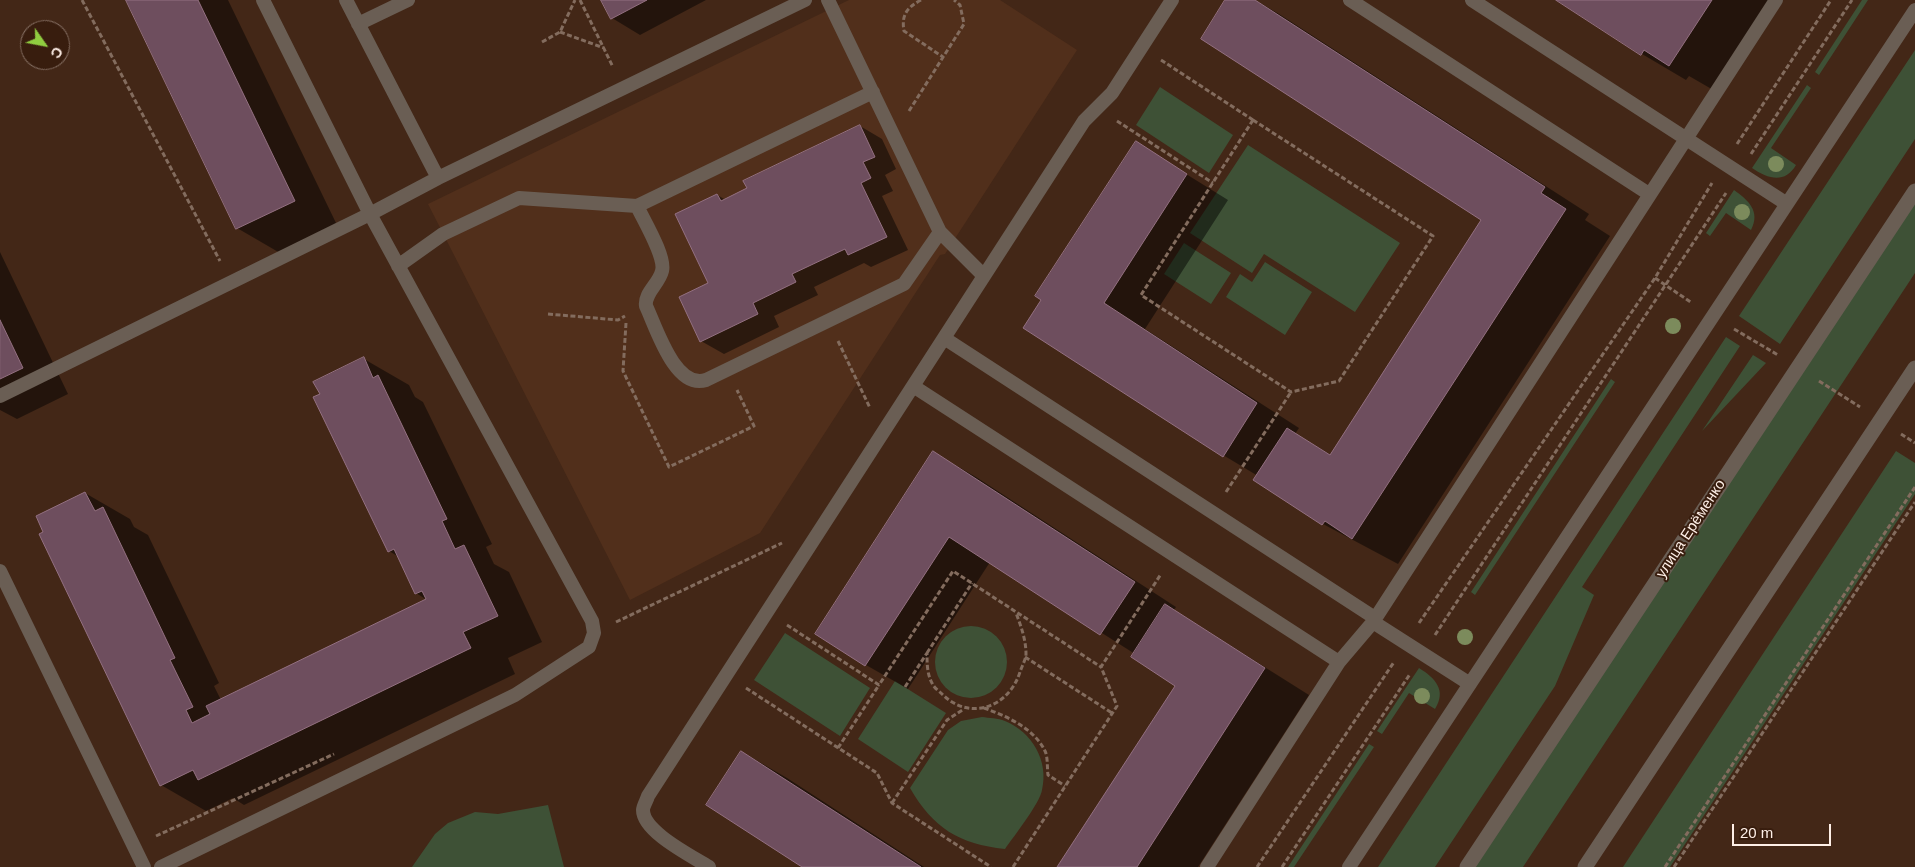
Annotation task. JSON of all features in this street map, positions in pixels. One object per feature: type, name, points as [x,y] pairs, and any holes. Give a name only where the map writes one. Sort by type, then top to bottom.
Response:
[{"type":"street","name":"улица Ерёменко","points":[[1467,867],[1915,191]]},
{"type":"street","points":[[1585,867],[1915,368]]},
{"type":"lane","points":[[161,867],[515,695],[589,647],[594,633],[592,621],[370,214],[263,0]]},
{"type":"lane","points":[[346,0],[438,178]]},
{"type":"lane","points":[[358,24],[408,0]]},
{"type":"lane","points":[[0,396],[370,214],[438,178],[805,0]]},
{"type":"lane","points":[[828,0],[940,232],[984,276]]},
{"type":"lane","points":[[709,867],[657,834],[647,824],[643,810],[648,796],[1084,122],[1112,93],[1172,0]]},
{"type":"lane","points":[[1350,0],[1650,194]]},
{"type":"lane","points":[[1472,0],[1787,204]]},
{"type":"lane","points":[[1207,867],[1339,662],[1374,620],[1776,0]]},
{"type":"lane","points":[[1349,867],[1915,10]]},
{"type":"lane","points":[[398,266],[443,234],[519,198],[637,206],[873,92]]},
{"type":"lane","points":[[637,206],[663,261],[660,278],[647,296],[646,306],[675,368],[684,377],[701,382],[904,284],[940,232]]},
{"type":"lane","points":[[944,338],[1213,512],[1406,643],[1470,684]]},
{"type":"lane","points":[[913,386],[1339,662]]},
{"type":"lane","points":[[0,571],[144,867]]},
{"type":"path","points":[[82,0],[231,281]]},
{"type":"path","points":[[542,42],[560,32],[575,0]]},
{"type":"path","points":[[580,0],[624,88]]},
{"type":"path","points":[[922,0],[907,9],[904,16],[904,31],[943,58]]},
{"type":"path","points":[[894,135],[964,24],[960,5],[954,0]]},
{"type":"path","points":[[1257,867],[1406,643],[1655,278],[1724,163],[1832,0]]},
{"type":"path","points":[[1282,867],[1852,0]]},
{"type":"path","points":[[560,32],[604,48]]},
{"type":"path","points":[[1142,48],[1433,236],[1339,381],[1291,392],[1213,512]]},
{"type":"path","points":[[1114,119],[1213,183]]},
{"type":"path","points":[[1253,120],[1141,294],[1291,392]]},
{"type":"path","points":[[548,314],[618,320],[627,315],[623,371],[669,467],[754,426],[727,370]]},
{"type":"path","points":[[828,320],[858,382]]},
{"type":"path","points":[[1665,867],[1915,487]]},
{"type":"path","points":[[1674,867],[1915,502]]},
{"type":"path","points":[[1101,667],[1174,555]]},
{"type":"path","points":[[838,748],[953,571],[1101,667],[1117,706],[1013,867]]},
{"type":"path","points":[[905,687],[972,583]]},
{"type":"path","points":[[892,803],[947,720],[965,709],[984,708],[1003,699],[1018,679],[1025,657],[1023,632],[1016,612]]},
{"type":"path","points":[[767,613],[879,685]]},
{"type":"path","points":[[927,653],[927,668],[932,685],[948,700],[965,709]]},
{"type":"path","points":[[1025,657],[1112,713]]},
{"type":"path","points":[[726,676],[877,773],[892,803],[991,867]]},
{"type":"path","points":[[984,708],[1006,716],[1027,730],[1045,751],[1048,775],[1066,786]]},
{"type":"shaded area","points":[[849,0],[1000,0],[1077,50],[945,254],[940,255],[760,533],[630,600],[428,204]]},
{"type":"green space","points":[[1862,0],[1868,0],[1819,75],[1815,72]]},
{"type":"green space","points":[[1915,50],[1915,139],[1780,344],[1739,316]]},
{"type":"green space","points":[[1807,85],[1811,88],[1771,148],[1796,165],[1787,175],[1776,178],[1758,172],[1752,168]]},
{"type":"green space","points":[[1160,87],[1233,135],[1209,173],[1136,125]]},
{"type":"green space","points":[[1248,145],[1400,243],[1355,312],[1264,254],[1252,273],[1190,233]]},
{"type":"green space","points":[[1734,190],[1748,202],[1754,212],[1754,223],[1751,230],[1726,213],[1710,236],[1706,233]]},
{"type":"green space","points":[[1915,192],[1915,273],[1523,867],[1470,867]]},
{"type":"green space","points":[[1184,243],[1231,273],[1211,304],[1164,274]]},
{"type":"green space","points":[[1265,262],[1312,292],[1285,335],[1226,297],[1240,274],[1252,282]]},
{"type":"green space","points":[[1726,337],[1740,346],[1582,587],[1594,595],[1555,686],[1435,867],[1378,867]]},
{"type":"green space","points":[[1753,355],[1766,363],[1702,431]]},
{"type":"green space","points":[[1611,379],[1615,382],[1475,595],[1471,592]]},
{"type":"green space","points":[[1896,451],[1915,463],[1915,494],[1670,867],[1623,867]]},
{"type":"green space","points":[[971,626],[991,632],[1001,642],[1007,662],[1001,682],[991,692],[971,698],[951,692],[941,682],[935,662],[941,642],[951,632]]},
{"type":"green space","points":[[785,633],[870,688],[840,736],[754,680]]},
{"type":"green space","points":[[1419,668],[1438,685],[1440,696],[1435,709],[1409,693],[1382,734],[1377,731]]},
{"type":"green space","points":[[895,681],[946,713],[908,772],[858,739]]},
{"type":"green space","points":[[982,717],[1005,721],[1023,732],[1036,749],[1043,769],[1044,779],[1040,796],[1032,811],[1005,849],[974,843],[949,832],[928,814],[910,788],[948,730],[961,721]]},
{"type":"green space","points":[[1369,744],[1374,747],[1294,867],[1288,867]]},
{"type":"green space","points":[[548,805],[564,867],[412,867],[435,834],[448,823],[475,812],[498,814]]},
{"type":"building","points":[[126,0],[198,0],[295,201],[236,229]]},
{"type":"building","points":[[601,0],[647,0],[611,19]]},
{"type":"building","points":[[1225,0],[1255,0],[1545,187],[1541,193],[1566,209],[1352,539],[1325,521],[1322,525],[1253,480],[1287,428],[1330,455],[1481,220],[1201,39]]},
{"type":"building","points":[[1556,0],[1712,0],[1669,66],[1644,50],[1641,55]]},
{"type":"building","points":[[860,125],[875,157],[863,162],[871,178],[861,183],[887,237],[848,255],[845,249],[792,274],[796,282],[753,303],[758,314],[700,342],[679,297],[708,283],[675,214],[717,194],[721,201],[747,188],[743,181]]},
{"type":"building","points":[[1136,141],[1187,174],[1104,303],[1257,403],[1223,457],[1023,328],[1041,300],[1035,296]]},
{"type":"building","points":[[0,320],[23,368],[0,379]]},
{"type":"building","points":[[364,357],[373,378],[378,375],[447,519],[442,521],[455,549],[464,545],[498,616],[463,632],[471,648],[198,780],[193,770],[160,786],[39,534],[43,532],[36,516],[85,492],[95,511],[103,507],[175,658],[170,660],[193,707],[186,710],[192,723],[210,714],[206,706],[426,599],[422,591],[415,594],[394,549],[388,552],[313,397],[320,394],[313,382]]},
{"type":"building","points":[[933,451],[1135,582],[1100,635],[949,537],[865,666],[815,634]]},
{"type":"building","points":[[1165,604],[1265,668],[1137,867],[1057,867],[1175,686],[1131,657]]},
{"type":"building","points":[[741,751],[921,867],[802,867],[706,805]]}]
